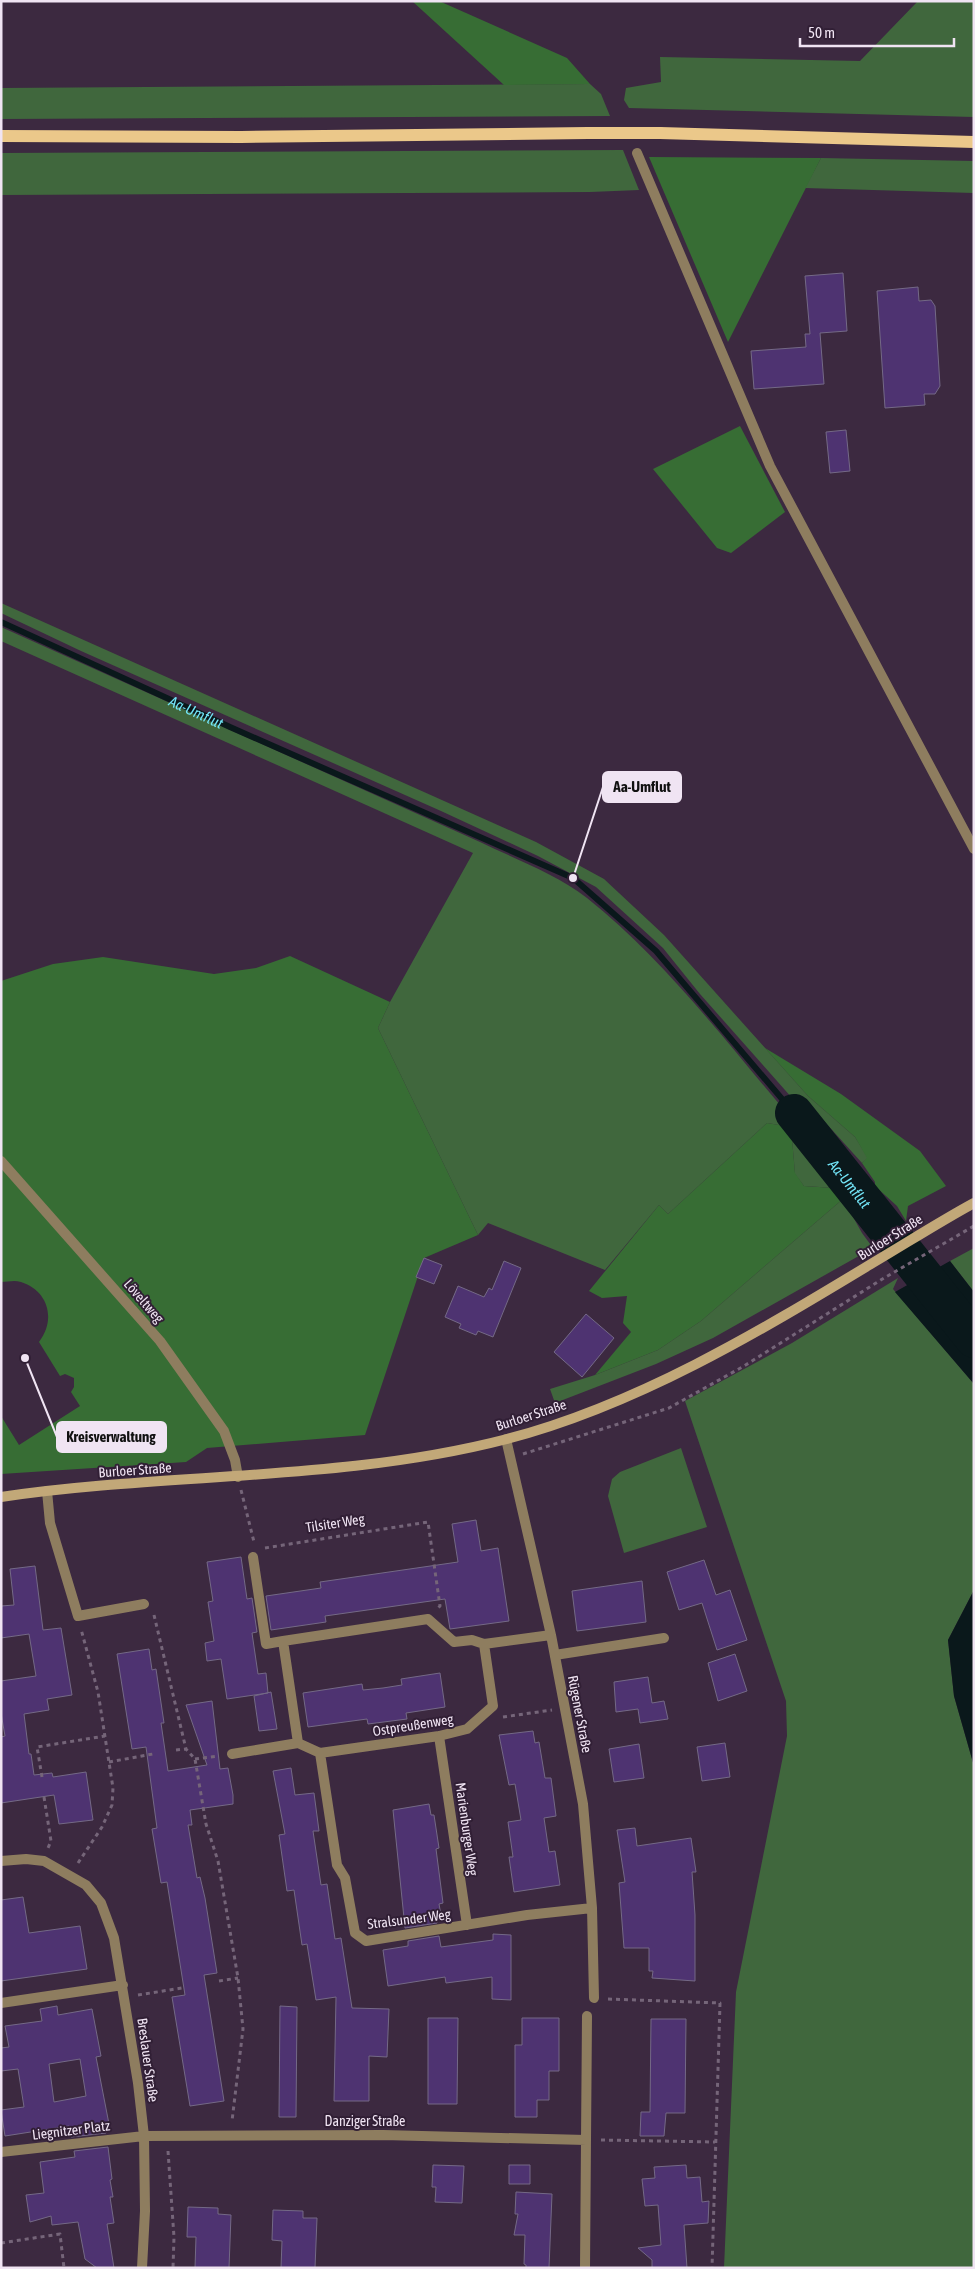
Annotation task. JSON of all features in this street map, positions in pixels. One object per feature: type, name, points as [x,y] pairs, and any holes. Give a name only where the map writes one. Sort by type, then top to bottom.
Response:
[{"type":"main road","points":[[1,136],[242,137],[660,132],[974,142]]},
{"type":"main road","name":"Burloer Straße","points":[[1,1497],[47,1491],[337,1468],[434,1454],[506,1439],[583,1413],[671,1375],[798,1308],[974,1203]]},
{"type":"street","points":[[638,153],[770,466],[974,849]]},
{"type":"street","name":"Löveltweg","points":[[1,1161],[160,1341],[224,1431],[235,1460],[238,1477]]},
{"type":"street","name":"Rügener Straße","points":[[506,1439],[551,1635],[583,1804],[592,1908],[594,1998]]},
{"type":"street","points":[[47,1491],[50,1523],[78,1616],[144,1604]]},
{"type":"street","points":[[255,1553],[266,1644],[428,1619],[454,1642],[472,1640],[484,1644],[551,1635]]},
{"type":"street","points":[[555,1655],[664,1638]]},
{"type":"street","points":[[283,1641],[298,1743]]},
{"type":"street","points":[[484,1644],[493,1706]]},
{"type":"street","name":"Ostpreußenweg","points":[[320,1753],[439,1736],[467,1729],[493,1706]]},
{"type":"street","name":"Marienburger Weg","points":[[439,1736],[467,1926]]},
{"type":"street","points":[[232,1754],[298,1743],[320,1753]]},
{"type":"street","name":"Stralsunder Weg","points":[[320,1753],[337,1865],[345,1878],[355,1932],[366,1941],[527,1915],[592,1908]]},
{"type":"street","name":"Breslauer Straße","points":[[1,1861],[26,1859],[44,1861],[86,1885],[101,1903],[114,1938],[138,2083],[144,2136],[145,2210],[142,2268]]},
{"type":"street","points":[[1,2003],[123,1986]]},
{"type":"street","points":[[585,2268],[587,2016]]},
{"type":"street","name":"Danziger Straße","points":[[144,2136],[231,2134],[476,2136],[586,2140]]},
{"type":"street","name":"Liegnitzer Platz","points":[[1,2152],[144,2136]]},
{"type":"path","points":[[884,1278],[974,1226]]},
{"type":"path","points":[[238,1477],[255,1553]]},
{"type":"path","name":"Tilsiter Weg","points":[[255,1553],[428,1522],[440,1606],[428,1619]]},
{"type":"path","points":[[144,1604],[153,1612],[186,1749],[195,1759],[206,1824],[218,1861],[238,1978],[243,2029],[231,2134]]},
{"type":"path","points":[[70,1875],[102,1826],[112,1804],[113,1788],[98,1692],[78,1616]]},
{"type":"path","points":[[493,1706],[502,1717],[566,1708]]},
{"type":"path","points":[[42,1777],[37,1747],[105,1736]]},
{"type":"path","points":[[176,1750],[186,1749]]},
{"type":"path","points":[[109,1762],[153,1754]]},
{"type":"path","points":[[195,1759],[232,1754]]},
{"type":"path","points":[[44,1797],[51,1841],[44,1861]]},
{"type":"path","points":[[219,1981],[238,1978]]},
{"type":"path","points":[[125,1998],[182,1988]]},
{"type":"path","points":[[594,1998],[720,2003],[712,2268]]},
{"type":"path","points":[[167,2136],[174,2237],[173,2268]]},
{"type":"path","points":[[586,2140],[715,2142]]},
{"type":"path","points":[[1,2242],[60,2234],[64,2268]]},
{"type":"green space","points":[[412,1],[439,1],[567,58],[590,84],[504,85]]},
{"type":"green space","points":[[918,1],[974,1],[974,117],[629,108],[624,100],[626,88],[661,82],[660,57],[860,61]]},
{"type":"green space","points":[[590,84],[601,94],[610,116],[1,119],[1,88]]},
{"type":"green space","points":[[623,150],[639,190],[590,192],[1,195],[1,153]]},
{"type":"green space","points":[[649,157],[821,158],[728,342]]},
{"type":"green space","points":[[821,158],[974,161],[974,193],[805,188]]},
{"type":"green space","points":[[740,426],[785,512],[731,553],[717,548],[653,469]]},
{"type":"green space","points":[[1,603],[536,842],[604,879],[664,935],[808,1096],[855,1137],[868,1158],[862,1163],[824,1121],[800,1107],[700,994],[663,948],[596,887],[538,856],[441,811],[81,651],[1,613]]},
{"type":"green space","points":[[1,627],[480,842],[549,874],[575,889],[643,948],[694,1003],[791,1118],[801,1149],[834,1188],[804,1186],[795,1174],[791,1127],[767,1123],[668,1214],[659,1205],[605,1270],[488,1223],[478,1235],[378,1028],[390,1002],[473,853],[1,641]]},
{"type":"green space","points":[[290,956],[390,1002],[378,1028],[478,1235],[424,1258],[365,1435],[207,1448],[186,1462],[1,1474],[1,1416],[19,1445],[80,1406],[71,1392],[74,1387],[74,1378],[65,1374],[60,1376],[39,1342],[47,1325],[48,1316],[47,1307],[43,1299],[31,1286],[21,1282],[1,1282],[1,981],[53,964],[103,957],[214,974],[256,968]]},
{"type":"green space","points":[[765,1048],[841,1094],[920,1151],[946,1186],[908,1206],[906,1221],[897,1206],[875,1186],[875,1182],[862,1163],[867,1158],[855,1137],[808,1096]]},
{"type":"green space","points":[[767,1123],[791,1127],[795,1173],[804,1186],[834,1188],[843,1199],[701,1321],[658,1350],[595,1375],[631,1332],[623,1323],[627,1296],[602,1298],[589,1291],[659,1205],[668,1214]]},
{"type":"green space","points":[[843,1199],[862,1233],[873,1248],[713,1338],[656,1364],[555,1403],[550,1389],[595,1375],[658,1350],[701,1321]]},
{"type":"green space","points":[[974,1248],[974,1292],[950,1261]]},
{"type":"green space","points":[[898,1278],[893,1289],[974,1384],[974,1590],[948,1640],[954,1696],[974,1766],[974,2268],[724,2268],[736,1992],[787,1736],[786,1701],[685,1401],[792,1343]]},
{"type":"green space","points":[[681,1448],[707,1527],[624,1553],[608,1496],[612,1479],[620,1472]]},
{"type":"shaded area","points":[[950,1261],[974,1292],[974,1384],[895,1292]]},
{"type":"shaded area","points":[[974,1590],[974,1766],[954,1696],[948,1640]]},
{"type":"building","points":[[843,273],[847,331],[820,333],[824,384],[754,389],[751,351],[806,347],[805,334],[810,334],[805,276]]},
{"type":"building","points":[[918,287],[919,301],[931,300],[935,306],[940,386],[935,394],[924,394],[925,405],[885,408],[877,291]]},
{"type":"building","points":[[846,430],[850,471],[830,473],[826,432]]},
{"type":"building","points":[[424,1258],[442,1265],[434,1284],[416,1277]]},
{"type":"building","points":[[504,1261],[521,1268],[493,1337],[478,1331],[476,1335],[459,1328],[461,1324],[445,1317],[458,1286],[484,1297],[489,1288],[492,1290]]},
{"type":"building","points":[[586,1314],[614,1338],[582,1377],[554,1352]]},
{"type":"building","points":[[476,1520],[481,1551],[498,1548],[509,1621],[450,1629],[445,1599],[325,1616],[326,1622],[271,1630],[266,1596],[321,1588],[320,1582],[458,1562],[452,1524]]},
{"type":"building","points":[[241,1557],[247,1599],[252,1598],[257,1632],[252,1633],[258,1674],[266,1673],[268,1693],[227,1699],[221,1659],[207,1661],[205,1643],[214,1641],[208,1602],[213,1601],[207,1562]]},
{"type":"building","points":[[704,1560],[716,1595],[730,1590],[747,1640],[717,1650],[702,1603],[679,1610],[667,1572]]},
{"type":"building","points":[[35,1566],[43,1630],[61,1628],[72,1695],[47,1699],[49,1710],[24,1714],[29,1754],[31,1754],[34,1775],[52,1773],[53,1777],[86,1772],[93,1820],[59,1824],[54,1795],[1,1803],[1,1737],[5,1736],[1,1713],[1,1681],[36,1676],[29,1634],[1,1638],[1,1606],[14,1605],[10,1569]]},
{"type":"building","points":[[642,1581],[646,1622],[577,1631],[572,1591]]},
{"type":"building","points":[[149,1649],[152,1670],[156,1669],[164,1723],[161,1723],[168,1771],[207,1765],[186,1705],[212,1701],[220,1769],[228,1768],[233,1795],[233,1804],[190,1810],[192,1825],[188,1825],[197,1878],[200,1877],[205,1898],[217,1973],[204,1975],[224,2101],[190,2106],[172,1997],[185,1995],[167,1882],[161,1883],[152,1829],[157,1828],[146,1747],[132,1749],[117,1654]]},
{"type":"building","points":[[735,1654],[747,1691],[718,1701],[708,1663]]},
{"type":"building","points":[[440,1673],[445,1707],[406,1713],[407,1719],[368,1724],[367,1719],[308,1727],[303,1693],[362,1684],[363,1690],[383,1688],[402,1685],[401,1679]]},
{"type":"building","points":[[648,1677],[652,1703],[664,1701],[668,1719],[640,1723],[638,1709],[616,1712],[614,1682]]},
{"type":"building","points":[[271,1692],[277,1729],[259,1731],[254,1696]]},
{"type":"building","points":[[533,1731],[535,1743],[539,1742],[545,1778],[551,1778],[556,1816],[544,1818],[549,1852],[555,1851],[560,1885],[514,1892],[509,1857],[513,1857],[508,1822],[521,1820],[515,1784],[509,1785],[499,1735]]},
{"type":"building","points":[[725,1743],[730,1777],[702,1781],[697,1747]]},
{"type":"building","points":[[639,1744],[644,1778],[614,1782],[609,1749]]},
{"type":"building","points":[[291,1768],[295,1795],[314,1793],[319,1831],[313,1831],[321,1885],[327,1884],[335,1939],[341,1938],[352,2008],[389,2009],[387,2057],[369,2056],[369,2101],[334,2101],[336,1997],[316,2000],[307,1944],[302,1945],[294,1890],[287,1891],[279,1835],[285,1834],[273,1771]]},
{"type":"building","points":[[429,1804],[431,1815],[434,1815],[439,1848],[436,1849],[443,1903],[439,1904],[441,1915],[436,1915],[437,1923],[405,1928],[393,1810]]},
{"type":"building","points":[[635,1828],[637,1846],[691,1838],[696,1872],[692,1872],[695,1915],[695,1981],[652,1978],[653,1971],[649,1971],[649,1948],[624,1948],[619,1883],[625,1882],[617,1830]]},
{"type":"building","points":[[23,1897],[29,1933],[80,1926],[87,1969],[1,1981],[1,1900]]},
{"type":"building","points":[[493,1934],[511,1935],[511,2000],[492,1999],[492,1977],[446,1983],[445,1977],[388,1986],[383,1950],[408,1946],[408,1941],[439,1936],[441,1947],[493,1940]]},
{"type":"building","points":[[57,2006],[58,2015],[92,2009],[101,2056],[96,2057],[109,2124],[105,2124],[106,2133],[71,2137],[69,2126],[5,2136],[1,2110],[24,2107],[18,2069],[1,2071],[1,2048],[9,2047],[5,2026],[42,2021],[40,2009]],"holes":[[[80,2059],[86,2096],[54,2102],[49,2064]]]},
{"type":"building","points":[[280,2006],[297,2007],[296,2117],[279,2117]]},
{"type":"building","points":[[428,2018],[458,2018],[457,2104],[428,2104]]},
{"type":"building","points":[[522,2018],[559,2018],[559,2071],[549,2071],[549,2100],[537,2100],[537,2117],[515,2117],[515,2045],[522,2045]]},
{"type":"building","points":[[651,2019],[686,2019],[685,2113],[666,2113],[664,2136],[640,2136],[641,2112],[650,2112]]},
{"type":"building","points":[[108,2147],[113,2197],[110,2197],[114,2223],[107,2224],[114,2268],[97,2268],[85,2259],[78,2222],[52,2225],[51,2216],[30,2222],[26,2195],[44,2193],[40,2162],[75,2157],[74,2151]]},
{"type":"building","points":[[433,2165],[464,2166],[462,2203],[435,2202],[436,2187],[432,2187]]},
{"type":"building","points":[[509,2165],[530,2165],[530,2184],[509,2184]]},
{"type":"building","points":[[686,2165],[687,2178],[700,2177],[702,2202],[709,2201],[708,2223],[684,2225],[687,2268],[652,2268],[652,2260],[638,2248],[661,2245],[658,2205],[645,2206],[642,2179],[655,2178],[654,2167]]},
{"type":"building","points":[[516,2192],[552,2194],[549,2268],[526,2268],[524,2264],[525,2235],[514,2235],[518,2214],[515,2214]]},
{"type":"building","points":[[188,2207],[218,2208],[218,2214],[231,2215],[229,2268],[195,2268],[196,2237],[187,2237]]},
{"type":"building","points":[[273,2210],[303,2211],[303,2218],[317,2218],[315,2268],[281,2268],[282,2241],[272,2240]]},
{"type":"waterway","name":"Aa-Umflut","points":[[1,622],[230,727],[573,878],[656,951],[794,1113]]},
{"type":"waterway","name":"Aa-Umflut","points":[[794,1113],[974,1339]]},
{"type":"place","name":"Aa-Umflut","points":[[573,878]]},
{"type":"place","name":"Kreisverwaltung","points":[[25,1358]]}]
